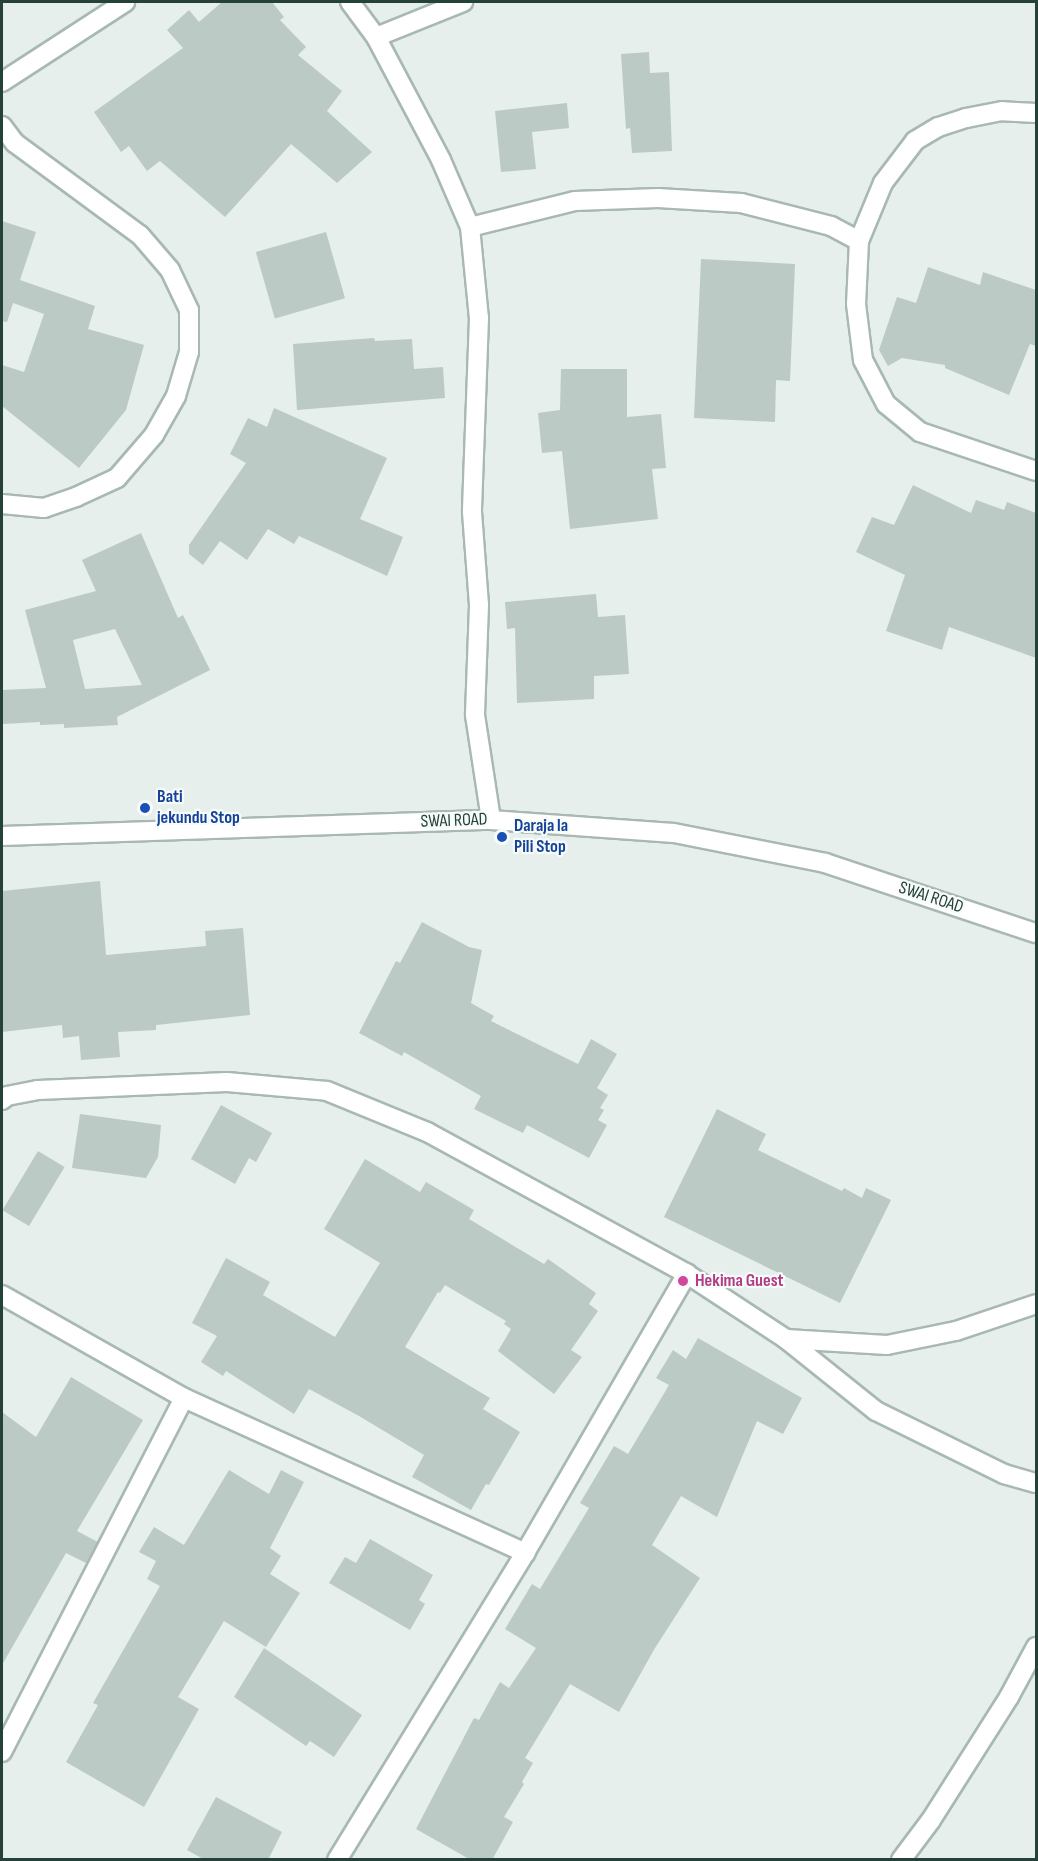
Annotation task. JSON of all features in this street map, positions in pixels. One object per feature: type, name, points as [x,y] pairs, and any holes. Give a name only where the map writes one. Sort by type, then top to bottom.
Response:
[{"type":"street","points":[[2,82],[125,2]]},
{"type":"street","points":[[350,2],[376,37],[441,159],[470,227],[479,318],[472,512],[479,605],[475,715],[491,820]]},
{"type":"street","points":[[376,37],[463,2]]},
{"type":"street","points":[[1036,113],[1002,111],[966,118],[938,126],[915,141],[883,183],[859,241],[856,304],[863,360],[886,404],[920,432],[1036,471]]},
{"type":"street","points":[[2,126],[15,143],[140,235],[170,270],[189,310],[189,352],[176,396],[154,435],[117,478],[76,497],[44,508],[2,504]]},
{"type":"street","points":[[470,227],[575,201],[658,198],[741,203],[831,226],[859,241]]},
{"type":"street","name":"SWAI ROAD","points":[[2,836],[491,820],[674,833],[825,863],[1036,933]]},
{"type":"street","points":[[2,1100],[7,1096],[38,1090],[227,1082],[327,1091],[427,1132],[687,1274],[786,1339],[876,1411],[1004,1474],[1036,1483]]},
{"type":"street","points":[[337,1860],[525,1553],[687,1274]]},
{"type":"street","points":[[2,1294],[184,1398],[525,1553]]},
{"type":"street","points":[[786,1339],[887,1345],[956,1331],[1036,1304]]},
{"type":"street","points":[[2,1752],[184,1398]]},
{"type":"street","points":[[901,1860],[943,1801],[1009,1697],[1036,1647]]},
{"type":"building","points":[[222,2],[272,2],[284,17],[280,20],[306,47],[298,55],[342,91],[327,111],[372,152],[337,183],[291,144],[225,217],[160,161],[147,171],[129,146],[121,152],[94,112],[183,48],[167,30],[189,10],[199,22]]},
{"type":"building","points":[[649,52],[650,73],[669,72],[672,151],[632,153],[630,128],[626,129],[621,54]]},
{"type":"building","points":[[567,103],[569,128],[532,132],[536,169],[501,172],[495,111]]},
{"type":"building","points":[[2,221],[36,232],[20,280],[95,306],[88,329],[144,345],[126,410],[79,468],[2,406],[2,365],[24,372],[44,314],[13,303],[7,322],[2,321]]},
{"type":"building","points":[[326,232],[345,298],[275,318],[256,252]]},
{"type":"building","points":[[701,259],[795,264],[790,381],[776,380],[775,422],[694,418]]},
{"type":"building","points":[[928,267],[980,285],[983,272],[1036,290],[1036,346],[1030,344],[1009,395],[945,368],[945,365],[902,358],[888,366],[879,350],[897,297],[916,303]]},
{"type":"building","points":[[374,338],[375,341],[412,339],[414,369],[443,367],[445,398],[297,410],[293,344]]},
{"type":"building","points":[[561,369],[627,369],[627,417],[661,414],[666,468],[652,469],[658,519],[570,529],[562,451],[542,453],[538,413],[560,410]]},
{"type":"building","points":[[274,408],[387,458],[360,519],[403,537],[387,576],[299,536],[294,544],[268,529],[247,560],[220,541],[203,565],[189,554],[189,545],[246,463],[230,454],[248,418],[267,427]]},
{"type":"building","points":[[913,485],[971,513],[976,500],[1004,510],[1007,502],[1036,513],[1036,658],[949,627],[942,650],[886,631],[905,575],[856,552],[872,517],[894,525]]},
{"type":"building","points":[[141,533],[178,618],[183,615],[210,670],[117,717],[118,725],[64,728],[64,724],[40,725],[40,722],[3,724],[2,690],[46,688],[25,610],[96,591],[82,560]],"holes":[[[115,629],[142,685],[85,689],[73,640]]]},
{"type":"building","points":[[596,594],[598,617],[625,615],[629,674],[594,676],[594,699],[517,703],[515,628],[507,629],[505,602]]},
{"type":"building","points":[[100,881],[106,955],[206,946],[205,931],[243,928],[250,1015],[156,1025],[156,1030],[118,1032],[120,1057],[81,1060],[79,1036],[63,1038],[62,1025],[2,1032],[2,891]]},
{"type":"building","points":[[422,922],[469,947],[482,950],[471,1003],[494,1016],[491,1021],[578,1064],[591,1039],[617,1054],[597,1088],[608,1095],[600,1108],[604,1110],[598,1120],[607,1125],[589,1158],[527,1125],[523,1133],[474,1109],[481,1096],[404,1052],[402,1056],[359,1033],[396,961],[400,963]]},
{"type":"building","points":[[221,1105],[272,1133],[256,1162],[249,1158],[235,1184],[191,1159]]},
{"type":"building","points":[[717,1109],[766,1134],[758,1150],[842,1191],[844,1188],[862,1198],[866,1188],[891,1200],[840,1303],[664,1217]]},
{"type":"building","points":[[80,1114],[161,1125],[158,1157],[146,1178],[72,1168]]},
{"type":"building","points":[[38,1151],[65,1167],[29,1226],[2,1210]]},
{"type":"building","points":[[365,1159],[420,1192],[426,1182],[474,1210],[469,1219],[544,1264],[548,1259],[596,1293],[589,1304],[598,1311],[571,1350],[582,1357],[554,1394],[498,1351],[511,1329],[504,1324],[506,1321],[445,1285],[440,1293],[438,1292],[405,1347],[490,1398],[483,1409],[520,1432],[489,1485],[486,1484],[471,1510],[412,1477],[424,1455],[359,1416],[309,1389],[294,1414],[226,1371],[223,1376],[201,1362],[217,1336],[192,1323],[226,1258],[270,1282],[263,1295],[335,1337],[380,1263],[324,1229]]},
{"type":"building","points":[[698,1338],[802,1398],[783,1434],[757,1421],[717,1517],[681,1496],[652,1545],[700,1578],[655,1648],[619,1712],[570,1684],[525,1758],[533,1763],[522,1782],[524,1784],[504,1817],[513,1822],[492,1860],[471,1860],[416,1829],[474,1718],[479,1720],[500,1682],[509,1688],[536,1648],[505,1629],[532,1584],[540,1589],[589,1508],[580,1503],[614,1446],[628,1454],[669,1385],[656,1378],[673,1350],[686,1359]]},
{"type":"building","points":[[71,1377],[143,1420],[77,1531],[98,1542],[86,1563],[66,1553],[2,1665],[2,1412],[36,1437]]},
{"type":"building","points":[[229,1470],[269,1494],[281,1470],[304,1482],[270,1548],[281,1556],[270,1574],[300,1593],[266,1647],[224,1621],[178,1697],[199,1709],[144,1807],[66,1762],[98,1705],[93,1703],[160,1586],[147,1579],[156,1561],[139,1552],[154,1527],[184,1545]]},
{"type":"building","points":[[370,1539],[433,1575],[419,1600],[425,1604],[410,1630],[329,1583],[345,1557],[356,1563]]},
{"type":"building","points":[[264,1648],[362,1715],[334,1757],[310,1741],[306,1746],[234,1697]]},
{"type":"building","points":[[216,1797],[282,1832],[268,1860],[205,1860],[187,1850]]},
{"type":"place","name":"Bati jekundu Stop","points":[[145,808]]},
{"type":"place","name":"Daraja la Pili Stop","points":[[502,837]]},
{"type":"place","name":"Hekima Guest","points":[[683,1281]]}]
